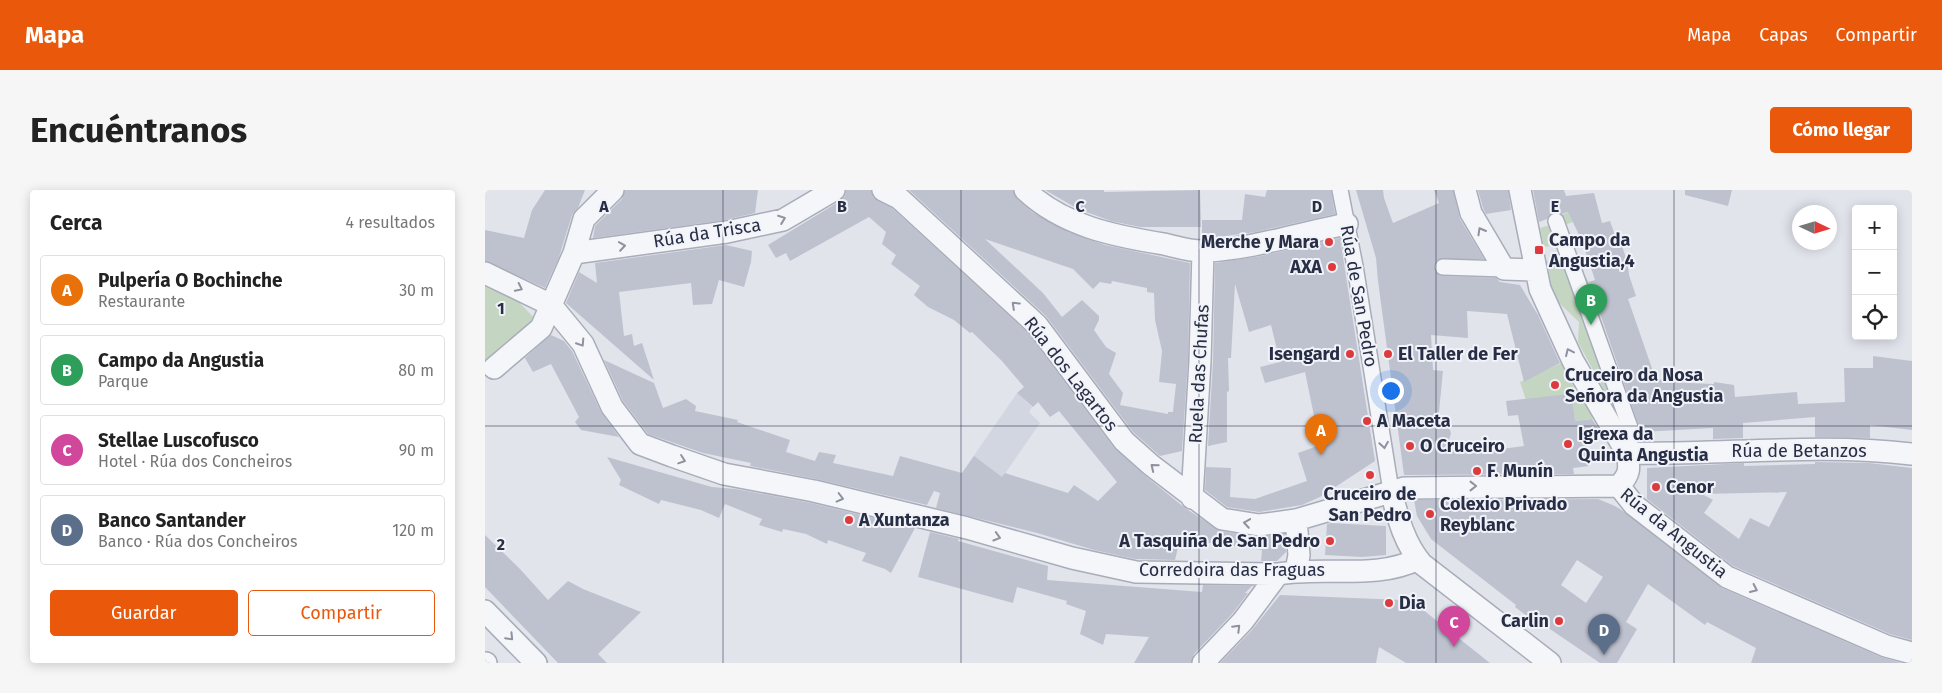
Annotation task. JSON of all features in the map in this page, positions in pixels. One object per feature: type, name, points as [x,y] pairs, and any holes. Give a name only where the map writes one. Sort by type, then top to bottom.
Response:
[{"type":"street","points":[[495,368],[541,328],[574,253],[584,219],[613,190]]},
{"type":"street","name":"Rúa da Trisca","points":[[574,253],[727,232],[783,220],[834,190]]},
{"type":"street","name":"Rúa dos Lagartos","points":[[883,190],[899,198],[1037,326],[1124,441],[1151,465],[1222,519],[1259,525],[1296,520]]},
{"type":"street","points":[[1025,190],[1053,212],[1089,228],[1203,251],[1239,247],[1347,224]]},
{"type":"street","name":"Rúa de San Pedro","points":[[1339,190],[1347,224],[1391,490]]},
{"type":"street","points":[[1465,190],[1471,213],[1504,270]]},
{"type":"street","points":[[1520,190],[1540,289],[1573,361],[1627,453],[1630,467],[1619,486]]},
{"type":"street","points":[[1556,221],[1631,433],[1627,453]]},
{"type":"street","name":"Ruela das Chufas","points":[[1193,498],[1201,361],[1203,251]]},
{"type":"street","points":[[1443,267],[1535,270]]},
{"type":"street","name":"Corredoira das Fraguas","points":[[485,273],[551,305],[583,344],[612,407],[640,444],[724,474],[814,491],[967,528],[1072,558],[1136,572],[1357,570],[1401,567],[1418,559]]},
{"type":"street","name":"Rúa de Betanzos","points":[[1627,453],[1875,450],[1912,454]]},
{"type":"street","name":"Rúa da Angustia","points":[[1296,520],[1391,490],[1404,488],[1425,486],[1619,486],[1634,505],[1727,577],[1886,646],[1912,653]]},
{"type":"street","points":[[1391,490],[1401,529],[1408,545],[1418,559],[1434,575],[1550,663]]},
{"type":"street","points":[[1203,663],[1287,572],[1299,555],[1296,520]]},
{"type":"street","points":[[485,611],[536,663]]},
{"type":"shaded area","points":[[1017,393],[1032,407],[1029,412],[1040,423],[975,517],[946,509],[962,473]]},
{"type":"green space","points":[[1569,212],[1573,222],[1565,225],[1580,269],[1589,282],[1638,432],[1627,433],[1578,342],[1579,322],[1553,297],[1547,261],[1561,259],[1558,245],[1544,247],[1540,228],[1560,222],[1557,217]]},
{"type":"green space","points":[[485,284],[512,295],[537,321],[485,365]]},
{"type":"green space","points":[[1566,361],[1577,377],[1571,381],[1574,388],[1582,385],[1598,418],[1575,421],[1573,403],[1548,466],[1520,382]]},
{"type":"building","points":[[545,190],[585,190],[578,208],[572,215],[559,257],[545,288],[485,261],[485,230],[524,238],[532,210]]},
{"type":"building","points":[[625,190],[758,190],[755,213],[725,220],[593,238],[595,226],[622,199]]},
{"type":"building","points":[[846,190],[871,190],[873,197],[892,208],[1028,333],[1114,448],[1143,474],[1185,508],[1220,531],[1257,537],[1285,534],[1286,552],[1277,561],[1261,561],[1262,550],[1180,539],[1175,560],[1135,559],[936,508],[940,493],[934,491],[927,505],[816,479],[750,466],[751,463],[703,453],[648,434],[623,401],[604,360],[654,383],[663,408],[686,399],[696,406],[695,411],[738,420],[737,422],[790,440],[786,452],[815,461],[819,452],[836,455],[833,463],[893,476],[900,456],[962,473],[974,456],[1002,477],[1005,473],[1068,493],[1074,485],[1098,501],[1117,482],[1059,411],[1050,417],[1038,402],[1033,407],[1017,393],[1024,387],[1002,361],[972,332],[970,333],[954,320],[928,307],[914,295],[920,286],[891,264],[896,255],[882,244],[886,232],[869,217],[790,261],[786,253],[776,258],[768,245],[840,201],[845,196]]},
{"type":"building","points":[[909,190],[1013,190],[1017,199],[1032,212],[1068,232],[1105,245],[1190,263],[1188,360],[1182,451],[1160,456],[1133,432],[1046,316]],"holes":[[[985,239],[1073,269],[1093,289],[1100,282],[1111,284],[1112,281],[1147,288],[1147,292],[1154,293],[1155,320],[1162,351],[1159,382],[1176,384],[1173,412],[1168,412],[1168,414],[1120,405],[1123,393],[1109,374],[1116,353],[1106,347],[1094,330],[1099,316],[1082,300],[1062,317],[1043,293]]]},
{"type":"building","points":[[1045,190],[1104,190],[1104,192],[1200,190],[1201,227],[1140,227],[1111,221],[1078,209]]},
{"type":"building","points":[[1267,190],[1331,190],[1335,214],[1256,232],[1202,239],[1202,220],[1242,220],[1245,194],[1265,197]]},
{"type":"building","points":[[1356,190],[1383,190],[1393,223],[1439,203],[1434,190],[1453,190],[1460,219],[1484,259],[1439,259],[1435,262],[1435,272],[1443,276],[1496,278],[1500,282],[1520,285],[1538,315],[1560,363],[1524,382],[1507,314],[1467,311],[1468,338],[1431,335],[1433,370],[1443,371],[1438,422],[1447,422],[1451,433],[1446,451],[1473,449],[1472,453],[1524,446],[1518,415],[1508,416],[1506,401],[1569,394],[1570,403],[1573,403],[1575,421],[1592,419],[1600,431],[1585,434],[1589,466],[1573,468],[1574,474],[1404,475],[1376,258]]},
{"type":"building","points":[[1478,190],[1508,190],[1511,210],[1486,214]]},
{"type":"building","points":[[1533,190],[1564,190],[1566,196],[1594,193],[1602,223],[1610,221],[1616,238],[1619,237],[1628,264],[1629,275],[1636,296],[1628,299],[1656,380],[1667,379],[1666,382],[1714,384],[1714,382],[1734,385],[1735,397],[1797,392],[1798,404],[1845,402],[1844,368],[1873,368],[1873,356],[1912,361],[1912,430],[1870,425],[1870,438],[1815,437],[1815,417],[1743,423],[1743,438],[1713,439],[1713,428],[1641,432],[1589,282],[1595,280],[1582,241],[1568,212],[1562,214],[1552,212],[1547,219],[1539,222]]},
{"type":"building","points":[[1685,190],[1732,190],[1728,206],[1685,195]]},
{"type":"building","points":[[1340,238],[1375,461],[1320,497],[1302,505],[1259,512],[1227,507],[1205,490],[1206,467],[1231,468],[1230,497],[1255,499],[1307,481],[1298,453],[1320,445],[1305,372],[1265,383],[1260,367],[1280,362],[1271,325],[1249,332],[1235,284],[1231,358],[1228,358],[1227,442],[1208,446],[1213,361],[1215,263],[1261,256]]},
{"type":"building","points":[[726,245],[752,251],[751,262],[744,287],[719,280],[712,304],[693,305],[691,283],[619,292],[624,336],[632,334],[634,346],[642,343],[654,380],[566,303],[579,272],[597,283],[595,263]]},
{"type":"building","points":[[551,335],[564,341],[572,351],[601,412],[619,437],[581,430],[575,422],[579,417],[551,364],[533,372],[525,358]]},
{"type":"building","points":[[607,457],[712,487],[736,489],[811,503],[915,528],[891,573],[862,561],[866,553],[828,540],[827,544],[806,534],[783,529],[782,532],[759,525],[762,519],[725,504],[719,518],[701,510],[661,500],[659,504],[619,485],[621,480]]},
{"type":"building","points":[[1815,462],[1869,463],[1912,468],[1912,640],[1890,634],[1733,566],[1647,499],[1647,468],[1744,463],[1744,466],[1815,464]],"holes":[[[1787,492],[1769,527],[1750,518],[1739,539],[1704,513],[1713,500],[1702,494]]]},
{"type":"building","points":[[1598,499],[1623,511],[1722,588],[1881,657],[1901,663],[1751,663],[1756,648],[1707,622],[1705,625],[1648,584],[1626,622],[1637,629],[1617,663],[1600,663],[1541,623],[1539,625],[1431,539],[1417,516],[1414,500]],"holes":[[[1577,560],[1603,577],[1586,603],[1561,585]]]},
{"type":"building","points":[[1327,524],[1386,526],[1386,555],[1362,557],[1325,555]]},
{"type":"building","points":[[930,532],[1048,566],[1047,580],[1202,592],[1203,585],[1252,586],[1245,593],[1248,593],[1233,613],[1194,654],[1191,663],[1134,663],[1149,637],[1106,634],[1103,645],[1080,634],[1086,611],[1066,604],[1067,601],[1017,587],[1013,603],[918,577]]},
{"type":"building","points":[[485,535],[548,600],[568,581],[583,589],[641,612],[598,654],[607,663],[558,663],[485,587]]},
{"type":"building","points":[[1280,595],[1403,600],[1404,598],[1412,601],[1490,663],[1406,663],[1379,647],[1376,663],[1220,663],[1252,630]]},
{"type":"place","name":"Merche y Mara","points":[[1329,242]]},
{"type":"place","name":"Campo da Angustia,4","points":[[1539,250]]},
{"type":"place","name":"AXA","points":[[1332,267]]},
{"type":"place","name":"Campo da Angustia","points":[[1591,325]]},
{"type":"place","name":"Isengard","points":[[1350,354]]},
{"type":"place","name":"El Taller de Fer","points":[[1388,354]]},
{"type":"place","name":"Cruceiro da Nosa Señora da Angustia","points":[[1555,385]]},
{"type":"place","name":"A Maceta","points":[[1367,421]]},
{"type":"place","name":"Igrexa da Quinta Angustia","points":[[1568,444]]},
{"type":"place","name":"O Cruceiro","points":[[1410,446]]},
{"type":"place","name":"Pulpería O Bochinche","points":[[1321,455]]},
{"type":"place","name":"F. Munín","points":[[1477,471]]},
{"type":"place","name":"Cruceiro de San Pedro","points":[[1370,475]]},
{"type":"place","name":"Cenor","points":[[1656,487]]},
{"type":"place","name":"Colexio Privado Reyblanc","points":[[1430,514]]},
{"type":"place","name":"A Xuntanza","points":[[849,520]]},
{"type":"place","name":"A Tasquiña de San Pedro","points":[[1330,541]]},
{"type":"place","name":"Dia","points":[[1389,603]]},
{"type":"place","name":"Carlin","points":[[1559,621]]},
{"type":"place","name":"Stellae Luscofusco","points":[[1454,647]]},
{"type":"place","name":"Banco Santander","points":[[1604,655]]}]
